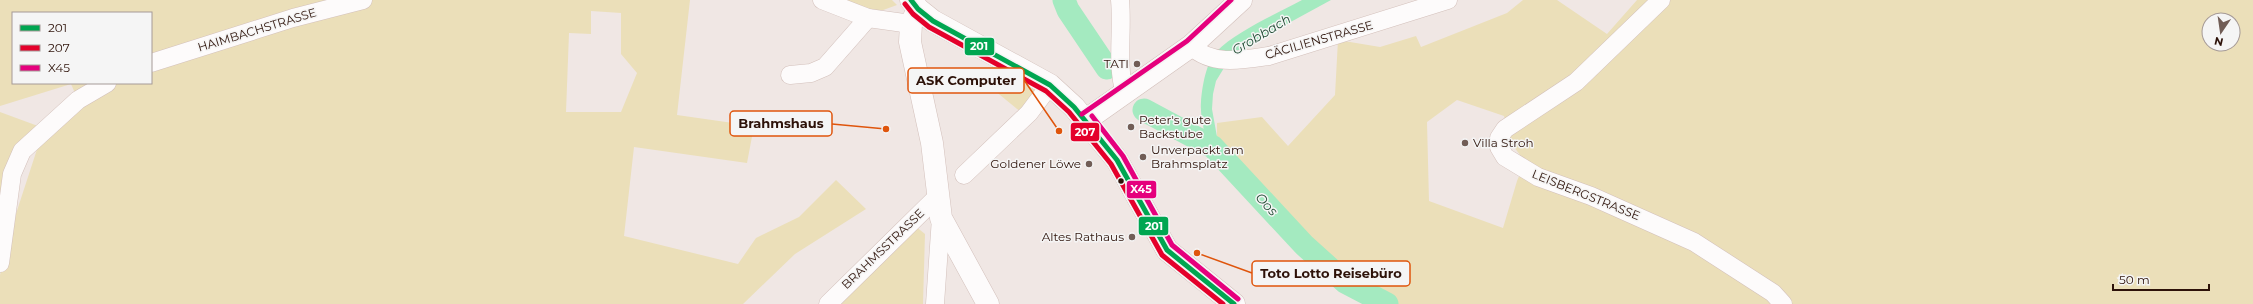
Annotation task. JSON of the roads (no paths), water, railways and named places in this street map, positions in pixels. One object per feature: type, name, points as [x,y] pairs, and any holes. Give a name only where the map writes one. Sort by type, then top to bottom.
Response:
[{"type":"main road","points":[[1086,120],[1125,94],[1190,46],[1241,0]]},
{"type":"main road","points":[[988,304],[941,218],[932,142],[910,42],[913,11],[1050,85],[1086,120],[1117,160],[1167,250],[1226,301]]},
{"type":"street","name":"HAIMBACHSTRASSE","points":[[152,62],[292,18],[363,0]]},
{"type":"street","points":[[822,0],[868,18],[913,11]]},
{"type":"street","points":[[1120,0],[1122,18],[1120,72],[1125,94]]},
{"type":"street","name":"CÄCILIENSTRASSE","points":[[1190,46],[1202,55],[1210,58],[1230,60],[1269,56],[1448,0]]},
{"type":"street","name":"LEISBERGSTRASSE","points":[[1661,0],[1576,82],[1505,129],[1499,138],[1499,147],[1505,157],[1538,178],[1591,196],[1694,242],[1773,293],[1783,304]]},
{"type":"street","points":[[790,75],[811,73],[825,67],[868,18]]},
{"type":"street","points":[[0,263],[3,253],[12,174],[22,151],[78,100],[105,84]]},
{"type":"street","points":[[964,175],[1029,113],[1050,85]]},
{"type":"street","name":"BRAHMSSTRASSE","points":[[828,304],[939,195]]},
{"type":"street","points":[[935,304],[941,218]]},
{"type":"water","name":"Grobbach","points":[[1302,0],[1331,0],[1239,50],[1227,63],[1216,81],[1212,109],[1217,137],[1205,136],[1201,110],[1202,96],[1205,75],[1213,56],[1225,44],[1245,30]]},
{"type":"waterway","name":"Oos","points":[[1064,0],[1068,10],[1107,68]]},
{"type":"waterway","name":"Oos","points":[[1144,110],[1213,147],[1304,245],[1345,282],[1387,304]]},
{"type":"place","name":"TATI","points":[[1137,64]]},
{"type":"place","name":"Peter's gute Backstube","points":[[1131,127]]},
{"type":"place","name":"Brahmshaus","points":[[886,129]]},
{"type":"place","name":"ASK Computer","points":[[1059,131]]},
{"type":"place","name":"Villa Stroh","points":[[1465,143]]},
{"type":"place","name":"Unverpackt am Brahmsplatz","points":[[1143,157]]},
{"type":"place","name":"Goldener Löwe","points":[[1089,164]]},
{"type":"place","name":"Altes Rathaus","points":[[1132,237]]},
{"type":"place","name":"Toto Lotto Reisebüro","points":[[1197,253]]}]
